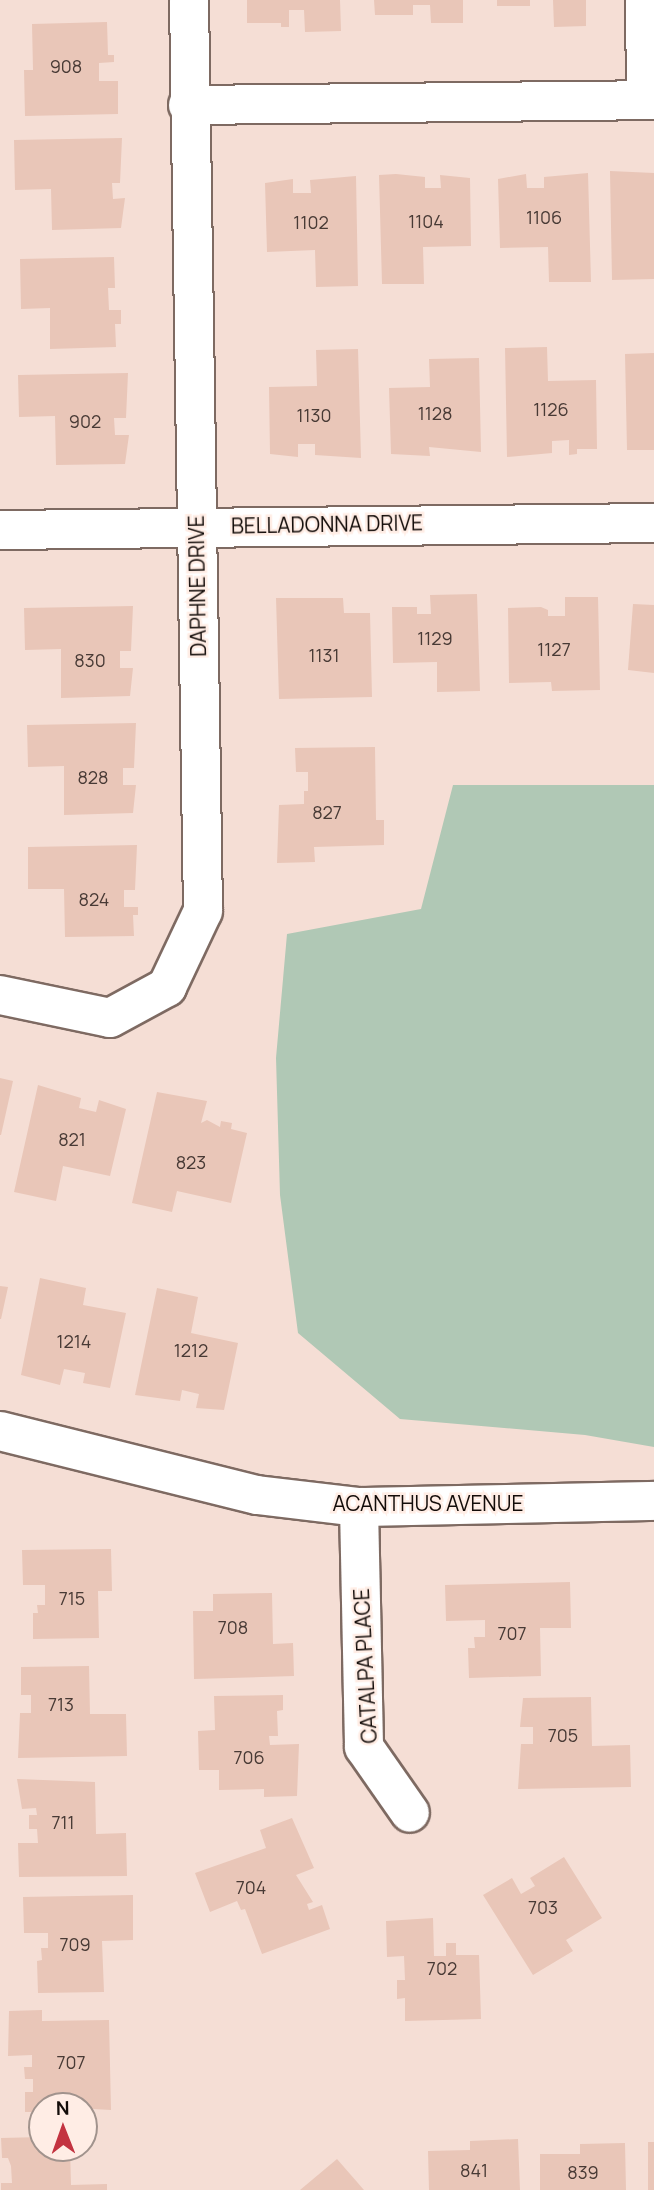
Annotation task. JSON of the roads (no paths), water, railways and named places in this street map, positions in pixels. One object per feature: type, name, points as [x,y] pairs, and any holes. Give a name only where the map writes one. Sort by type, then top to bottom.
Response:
[{"type":"street","name":"DAPHNE DRIVE","points":[[0,995],[110,1018],[167,987],[203,911],[188,105],[189,0]]},
{"type":"street","points":[[188,105],[650,100],[645,0]]},
{"type":"street","name":"BELLADONNA DRIVE","points":[[0,530],[654,523]]},
{"type":"street","name":"ACANTHUS AVENUE","points":[[0,1431],[257,1495],[359,1507],[654,1501]]},
{"type":"street","name":"CATALPA PLACE","points":[[359,1507],[364,1747],[410,1813]]}]
